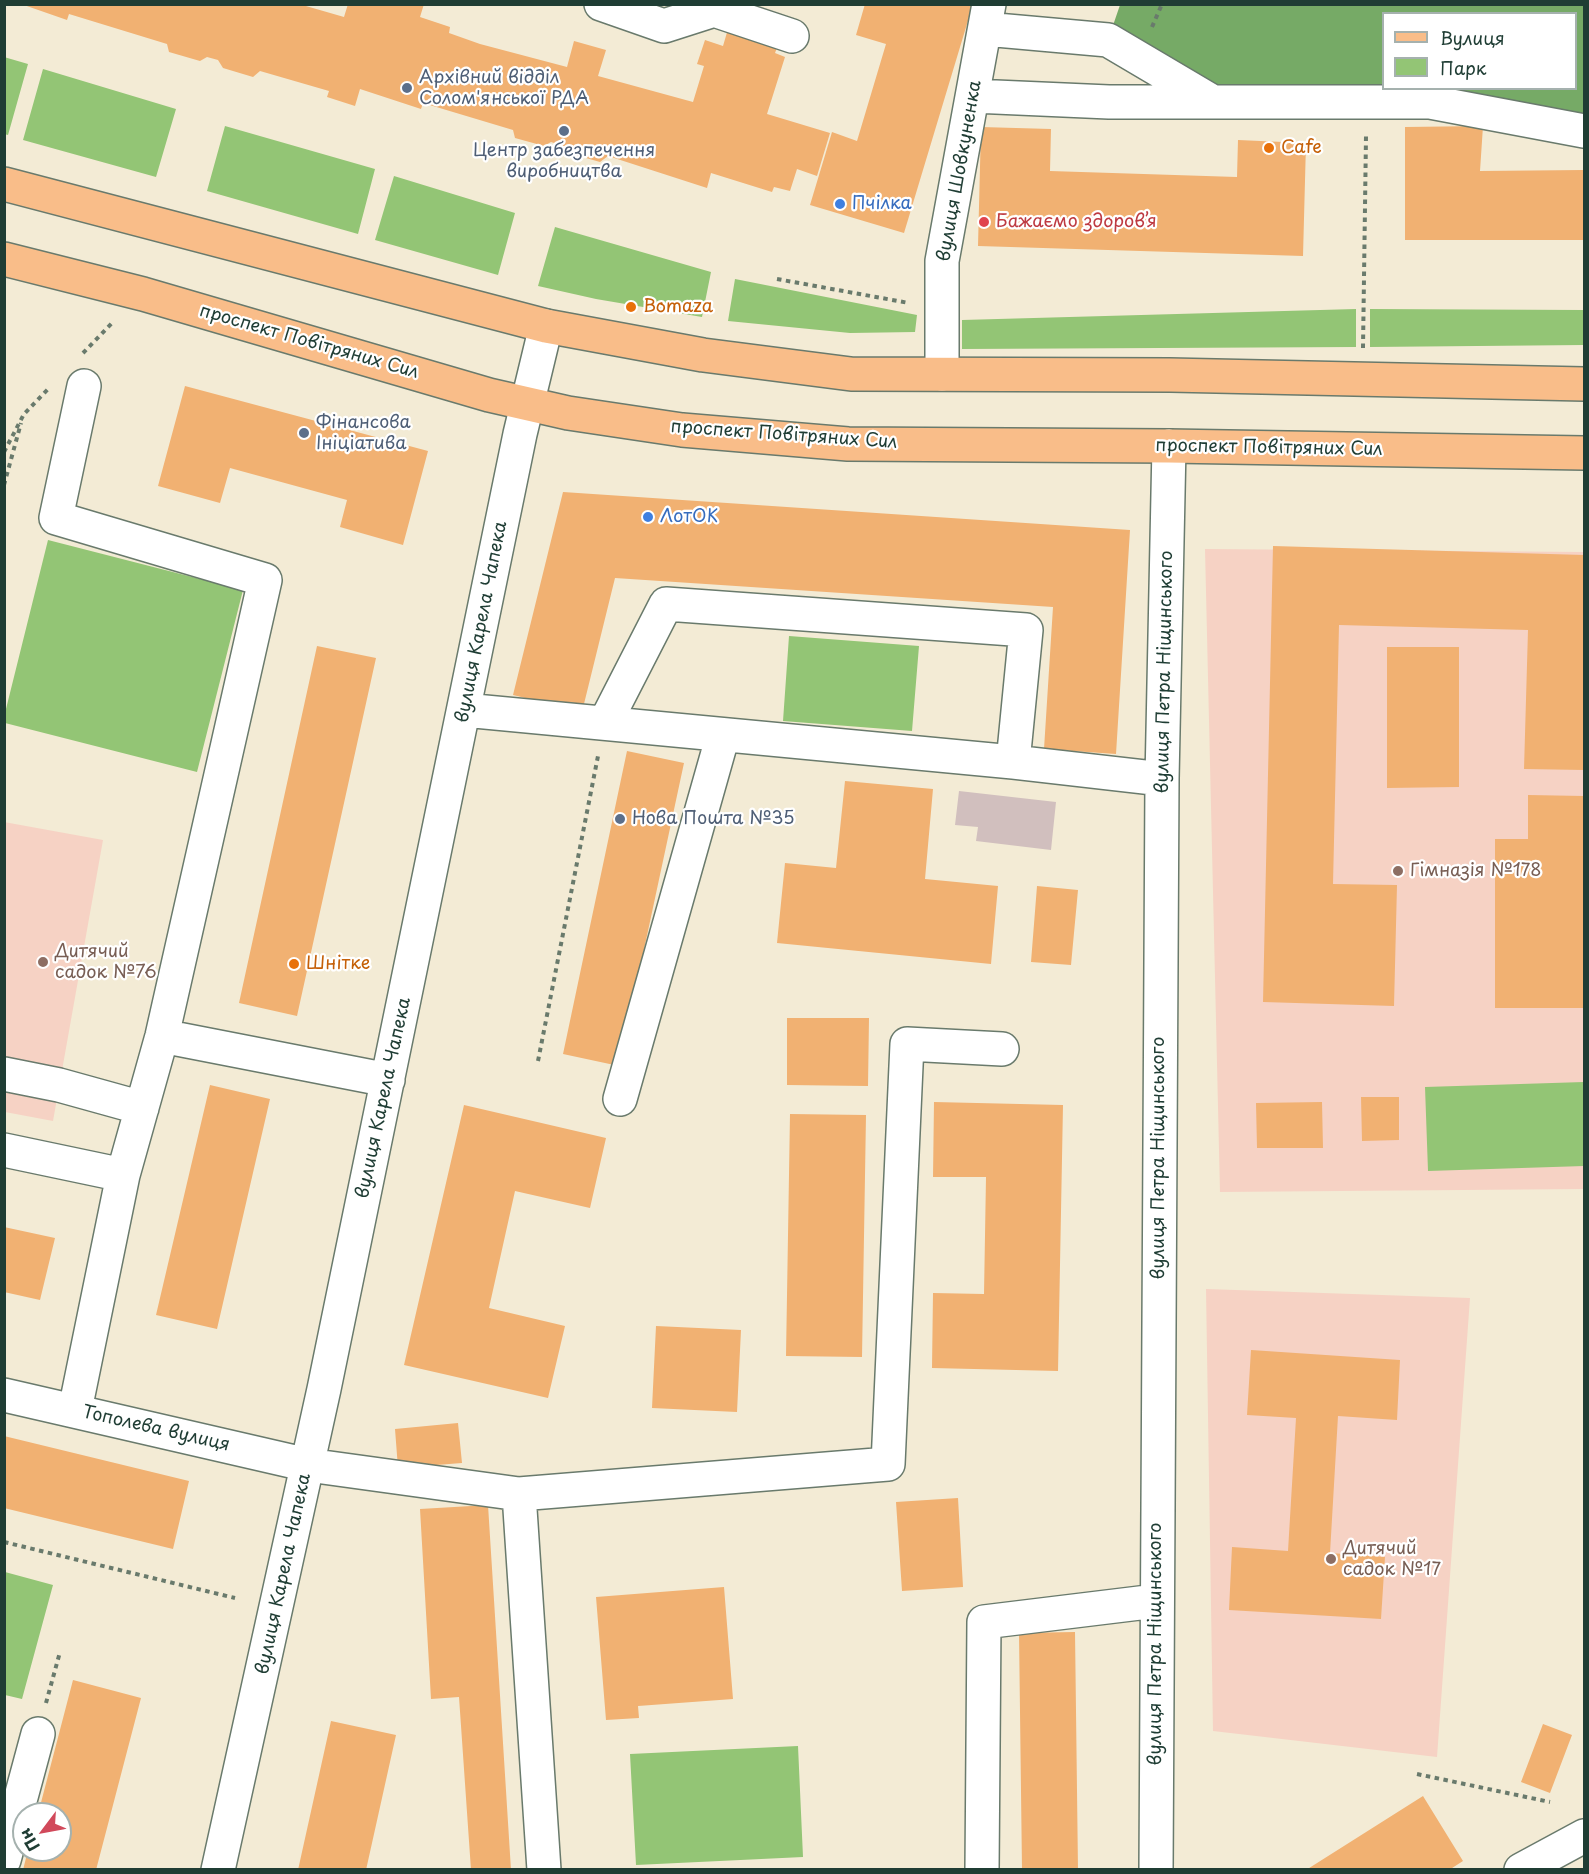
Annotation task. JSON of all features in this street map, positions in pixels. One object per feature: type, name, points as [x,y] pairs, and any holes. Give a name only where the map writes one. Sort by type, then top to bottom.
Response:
[{"type":"main road","points":[[4,184],[546,326],[703,355],[840,373],[1170,375],[1584,384]]},
{"type":"main road","name":"проспект Повітряних Сил","points":[[4,259],[143,294],[489,395],[568,413],[682,430],[848,444],[1168,446],[1584,453]]},
{"type":"street","points":[[602,4],[664,26],[715,7],[792,36]]},
{"type":"street","points":[[987,17],[1108,40],[1213,102]]},
{"type":"street","name":"вулиця Шовкуненка","points":[[942,374],[942,261],[987,17]]},
{"type":"street","points":[[973,96],[1109,102],[1430,102],[1584,131]]},
{"type":"street","name":"вулиця Карела Чапека","points":[[218,1869],[308,1466],[527,404],[546,326]]},
{"type":"street","points":[[75,1410],[123,1175],[162,1036],[265,580],[56,518],[84,386]]},
{"type":"street","name":"вулиця Петра Ніщинського","points":[[1156,1869],[1162,779],[1168,446]]},
{"type":"street","points":[[605,723],[666,604],[1026,630],[1013,762]]},
{"type":"street","points":[[464,710],[1013,762],[1162,779]]},
{"type":"street","points":[[620,1099],[723,735]]},
{"type":"street","points":[[162,1036],[388,1080]]},
{"type":"street","name":"Тополева вулиця","points":[[4,1395],[308,1466],[519,1494],[888,1464],[907,1044],[1002,1049]]},
{"type":"street","points":[[4,1074],[59,1085],[142,1108]]},
{"type":"street","points":[[4,1150],[123,1175]]},
{"type":"street","points":[[519,1494],[544,1869]]},
{"type":"street","points":[[982,1869],[984,1622],[1156,1601]]},
{"type":"street","points":[[4,1860],[38,1734]]},
{"type":"street","points":[[1521,1869],[1584,1836]]},
{"type":"path","points":[[1363,353],[1366,102]]},
{"type":"path","points":[[777,279],[914,303]]},
{"type":"path","points":[[4,452],[24,414],[4,484]]},
{"type":"path","points":[[538,1061],[605,723]]},
{"type":"path","points":[[4,1542],[235,1598]]},
{"type":"path","points":[[38,1734],[60,1652]]},
{"type":"path","points":[[1417,1774],[1550,1802]]},
{"type":"shaded area","name":"Гімназія №178","points":[[1205,549],[1584,552],[1584,1189],[1220,1192]]},
{"type":"shaded area","points":[[959,791],[1056,802],[1051,850],[976,841],[978,827],[955,825]]},
{"type":"shaded area","name":"Дитячий садок №76","points":[[4,822],[103,840],[53,1121],[5,1112]]},
{"type":"shaded area","name":"Дитячий садок №17","points":[[1206,1289],[1470,1298],[1437,1757],[1213,1731]]},
{"type":"green space","points":[[1120,5],[1584,5],[1584,131],[1531,122],[1213,102],[1108,40]]},
{"type":"green space","points":[[4,57],[28,64],[8,135],[4,134]]},
{"type":"green space","points":[[43,69],[176,109],[156,177],[23,140]]},
{"type":"green space","points":[[225,126],[375,169],[358,234],[207,191]]},
{"type":"green space","points":[[394,176],[515,213],[498,275],[375,240]]},
{"type":"green space","points":[[555,227],[711,272],[702,317],[596,299],[538,286]]},
{"type":"green space","points":[[735,279],[917,315],[915,332],[850,333],[728,321]]},
{"type":"green space","points":[[1356,309],[1356,347],[962,349],[962,320]]},
{"type":"green space","points":[[1370,309],[1584,310],[1584,345],[1370,347]]},
{"type":"green space","points":[[48,540],[243,590],[197,772],[5,723],[5,713]]},
{"type":"green space","points":[[789,636],[919,646],[912,731],[783,721]]},
{"type":"green space","points":[[1584,1082],[1584,1166],[1428,1171],[1425,1087]]},
{"type":"green space","points":[[5,1572],[53,1585],[22,1699],[5,1695]]},
{"type":"green space","points":[[798,1746],[803,1857],[636,1865],[630,1754]]},
{"type":"building","points":[[21,4],[299,4],[344,17],[348,4],[424,4],[420,17],[450,27],[449,33],[480,44],[567,67],[574,41],[606,50],[598,76],[693,102],[704,66],[697,64],[705,40],[723,46],[728,29],[781,37],[775,53],[785,57],[767,114],[830,133],[817,176],[797,169],[790,191],[774,187],[772,192],[711,173],[707,188],[608,156],[600,162],[572,154],[567,147],[551,142],[544,146],[515,138],[513,130],[423,103],[421,109],[360,89],[355,106],[327,97],[329,91],[260,71],[253,77],[223,68],[218,60],[207,57],[200,61],[169,52],[167,44],[69,14],[67,20]]},
{"type":"building","points":[[865,4],[973,4],[904,233],[810,205],[832,132],[857,141],[886,44],[856,35]]},
{"type":"building","points":[[1483,126],[1480,171],[1584,170],[1584,240],[1405,240],[1405,127]]},
{"type":"building","points":[[981,127],[1051,129],[1050,171],[1237,177],[1238,140],[1306,143],[1303,256],[978,246]]},
{"type":"building","points":[[185,386],[428,451],[403,545],[340,527],[347,500],[230,468],[220,503],[158,486]]},
{"type":"building","points":[[563,492],[1130,530],[1116,754],[1044,749],[1053,607],[615,578],[582,712],[513,695]]},
{"type":"building","points":[[1273,546],[1584,555],[1584,770],[1524,769],[1528,630],[1339,625],[1333,884],[1397,885],[1394,1006],[1263,1002]]},
{"type":"building","points":[[317,646],[376,658],[297,1016],[239,1003]]},
{"type":"building","points":[[1387,647],[1459,647],[1459,787],[1387,788]]},
{"type":"building","points":[[627,751],[684,763],[619,1066],[563,1054]]},
{"type":"building","points":[[845,781],[933,789],[925,879],[998,886],[991,964],[777,943],[785,863],[836,868]]},
{"type":"building","points":[[1528,795],[1584,796],[1584,1008],[1495,1008],[1495,839],[1528,839]]},
{"type":"building","points":[[1037,886],[1078,890],[1071,965],[1031,962]]},
{"type":"building","points":[[787,1018],[869,1018],[868,1086],[787,1085]]},
{"type":"building","points":[[210,1085],[270,1099],[217,1329],[156,1315]]},
{"type":"building","points":[[1361,1097],[1399,1097],[1399,1140],[1362,1141]]},
{"type":"building","points":[[934,1102],[1063,1105],[1058,1371],[932,1368],[933,1293],[984,1294],[986,1177],[933,1177]]},
{"type":"building","points":[[1322,1102],[1323,1148],[1257,1148],[1256,1103]]},
{"type":"building","points":[[464,1105],[606,1138],[590,1208],[515,1191],[489,1308],[565,1326],[548,1398],[404,1365]]},
{"type":"building","points":[[790,1114],[866,1115],[862,1357],[786,1356]]},
{"type":"building","points":[[4,1227],[55,1238],[40,1300],[4,1292]]},
{"type":"building","points":[[656,1326],[741,1330],[737,1412],[652,1408]]},
{"type":"building","points":[[1251,1350],[1400,1360],[1397,1420],[1338,1416],[1330,1553],[1385,1557],[1381,1619],[1229,1610],[1232,1547],[1288,1551],[1296,1418],[1247,1415]]},
{"type":"building","points":[[458,1423],[462,1463],[398,1468],[395,1429]]},
{"type":"building","points":[[4,1436],[189,1481],[173,1549],[4,1508]]},
{"type":"building","points":[[958,1498],[963,1587],[902,1591],[896,1502]]},
{"type":"building","points":[[488,1505],[511,1870],[471,1870],[459,1697],[431,1699],[420,1509]]},
{"type":"building","points":[[724,1587],[733,1699],[638,1706],[639,1718],[606,1720],[596,1597]]},
{"type":"building","points":[[1075,1632],[1078,1870],[1022,1870],[1019,1633]]},
{"type":"building","points":[[73,1680],[141,1698],[96,1870],[23,1870],[25,1862],[72,1862],[72,1802],[41,1802]]},
{"type":"building","points":[[331,1721],[396,1735],[366,1870],[298,1870]]},
{"type":"building","points":[[1543,1724],[1572,1735],[1550,1793],[1521,1782]]},
{"type":"building","points":[[1423,1796],[1463,1861],[1449,1870],[1306,1870]]},
{"type":"place","name":"Архівний відділ Солом'янської РДА","points":[[407,88]]},
{"type":"place","name":"Центр забезпечення виробництва","points":[[564,131]]},
{"type":"place","name":"Cafe","points":[[1269,148]]},
{"type":"place","name":"Пчілка","points":[[840,204]]},
{"type":"place","name":"Бажаємо здоровʼя","points":[[984,222]]},
{"type":"place","name":"Bomaza","points":[[631,307]]},
{"type":"place","name":"Фінансова Ініціатива","points":[[304,433]]},
{"type":"place","name":"ЛотОК","points":[[648,517]]},
{"type":"place","name":"Нова Пошта №35","points":[[620,819]]},
{"type":"place","name":"Гімназія №178","points":[[1398,871]]},
{"type":"place","name":"Дитячий садок №76","points":[[43,962]]},
{"type":"place","name":"Шнітке","points":[[294,964]]},
{"type":"place","name":"Дитячий садок №17","points":[[1331,1559]]}]
